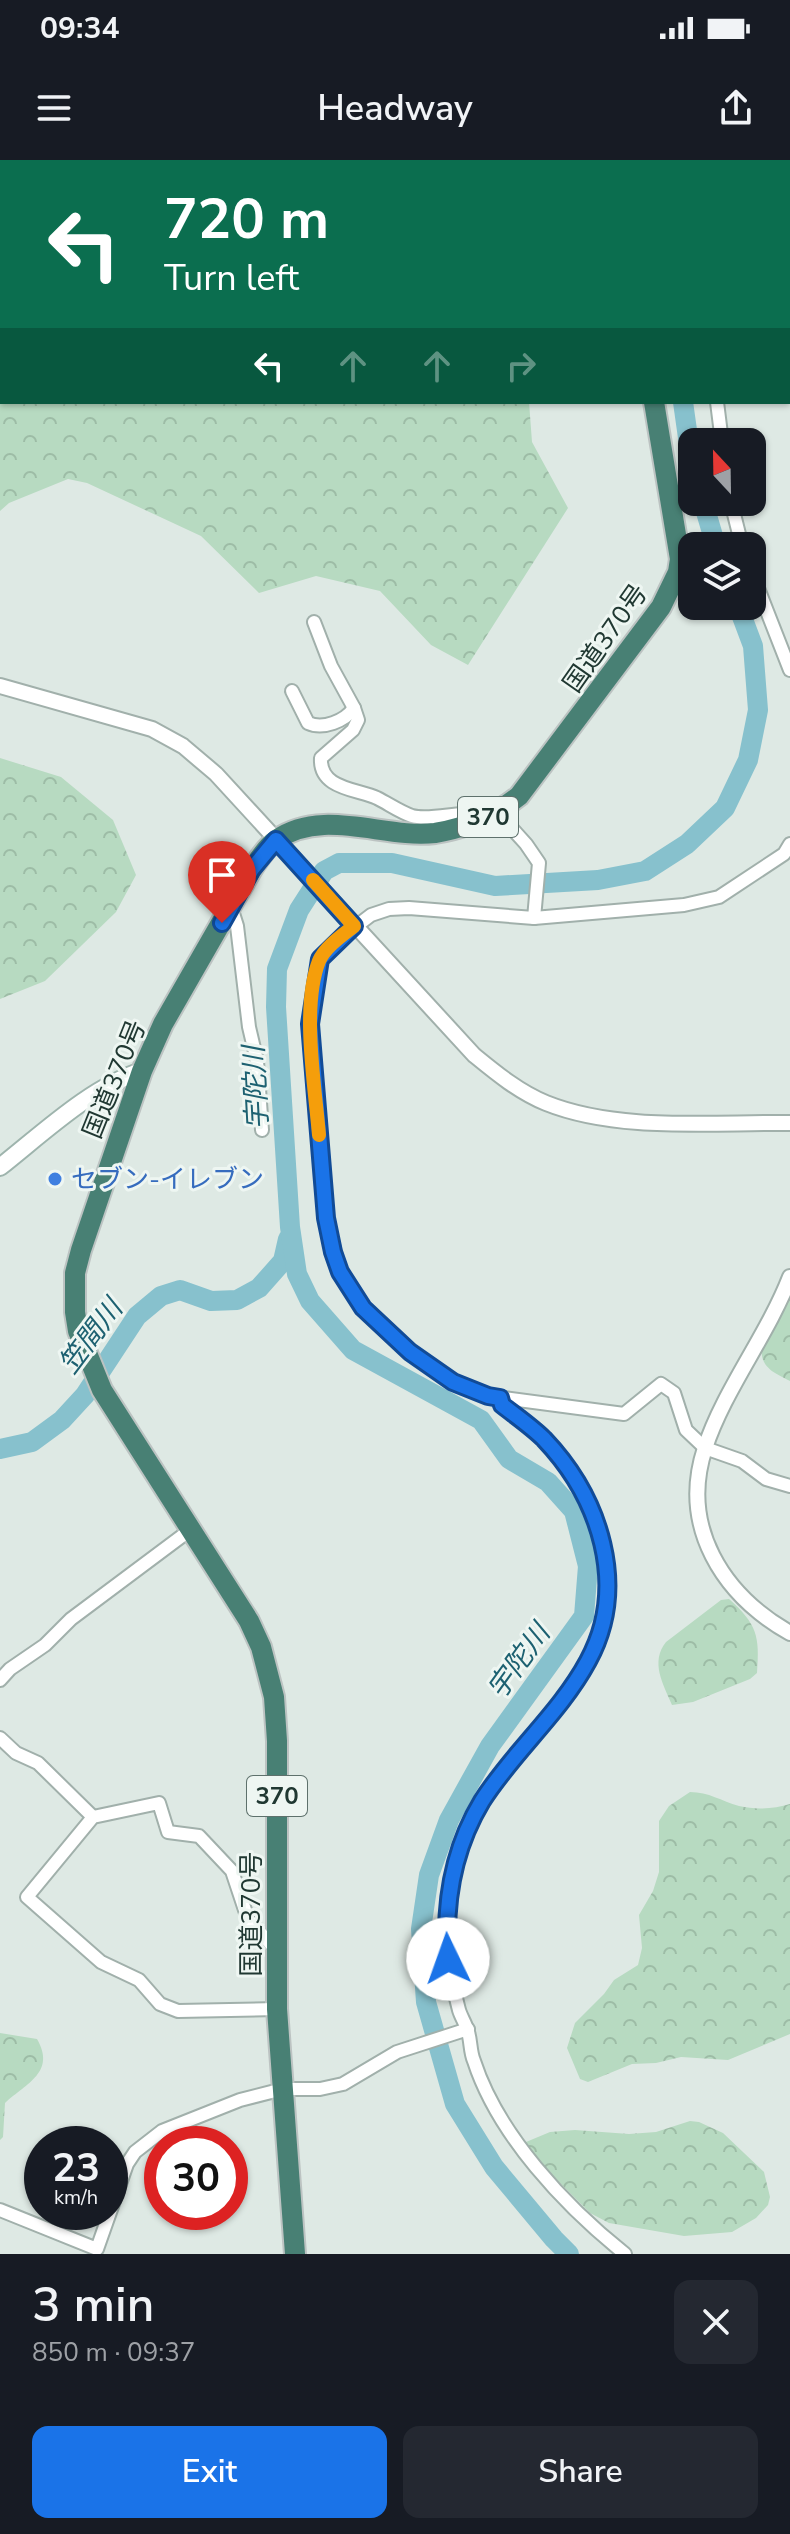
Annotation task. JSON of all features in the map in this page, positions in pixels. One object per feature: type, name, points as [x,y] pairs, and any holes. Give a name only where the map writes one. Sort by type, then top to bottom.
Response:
[{"type":"highway","name":"国道370号","points":[[654,404],[678,538]]},
{"type":"highway","name":"国道370号","points":[[295,2254],[277,2009],[277,1741],[274,1697],[261,1647],[249,1621],[96,1377],[75,1312],[75,1273],[100,1188],[142,1071],[163,1024],[252,869],[283,847],[291,833],[318,826],[348,825],[404,833],[434,833],[469,825],[498,813],[519,796],[678,583]]},
{"type":"main road","points":[[0,1167],[104,1087],[123,1076],[142,1071]]},
{"type":"street","points":[[717,404],[720,428]]},
{"type":"street","points":[[766,609],[790,670]]},
{"type":"street","points":[[314,622],[331,666],[358,720],[353,730],[321,758],[321,768],[343,788],[374,797],[414,817],[462,814],[469,825]]},
{"type":"street","points":[[0,686],[152,729],[183,746],[216,774],[474,1055],[503,1079],[544,1102],[582,1115],[620,1122],[790,1123]]},
{"type":"street","points":[[292,691],[312,726],[321,727],[348,716],[354,708]]},
{"type":"street","points":[[498,813],[539,863],[535,914]]},
{"type":"street","points":[[788,852],[719,897],[684,905],[535,914],[399,909],[371,915],[352,923],[320,959],[310,1024],[326,1218],[340,1272],[363,1308],[410,1352],[453,1382],[488,1396],[624,1414],[661,1384],[674,1393],[686,1430],[705,1448],[742,1461],[766,1479],[790,1486]]},
{"type":"street","points":[[231,907],[237,926],[249,1027],[257,1061],[262,1130]]},
{"type":"street","points":[[790,1277],[777,1310],[726,1402],[705,1448],[698,1493],[703,1531],[710,1553],[728,1582],[754,1610],[790,1633]]},
{"type":"street","points":[[500,1398],[502,1405],[543,1438],[586,1495],[607,1562],[608,1592],[602,1629],[588,1662],[554,1711],[481,1803],[462,1845],[450,1884],[445,1921],[451,1972],[459,2012],[484,2088],[529,2159],[625,2254]]},
{"type":"street","points":[[0,1680],[10,1669],[45,1645],[71,1619],[190,1530]]},
{"type":"street","points":[[0,1738],[16,1753],[38,1763],[93,1817]]},
{"type":"street","points":[[277,2009],[178,2011],[160,2004],[139,1980],[101,1962],[27,1897],[93,1817],[159,1803],[168,1832],[199,1836],[232,1871],[248,1919],[278,1952]]},
{"type":"street","points":[[0,2210],[75,2248],[97,2249],[127,2164],[135,2152],[162,2131],[240,2100],[283,2089],[320,2089],[343,2084],[397,2052],[466,2030]]},
{"type":"green space","points":[[0,404],[529,404],[532,442],[568,508],[468,665],[431,645],[380,591],[316,576],[259,593],[201,536],[87,483],[68,479],[9,503],[0,511]]},
{"type":"green space","points":[[0,758],[61,777],[113,820],[136,875],[116,912],[45,981],[0,999]]},
{"type":"green space","points":[[790,1286],[790,1381],[765,1364],[762,1346]]},
{"type":"green space","points":[[729,1599],[746,1616],[755,1632],[757,1673],[750,1679],[693,1702],[672,1705],[658,1665],[661,1650],[666,1642],[721,1600]]},
{"type":"green space","points":[[690,1792],[752,1808],[790,1804],[790,2034],[728,2060],[681,2057],[656,2063],[632,2064],[588,2082],[580,2079],[567,2048],[575,2023],[614,1980],[638,1965],[642,1948],[639,1915],[653,1891],[659,1872],[659,1821],[669,1806]]},
{"type":"green space","points":[[0,2033],[37,2039],[43,2060],[30,2083],[5,2103],[3,2137],[0,2140]]},
{"type":"green space","points":[[690,2121],[723,2133],[764,2172],[770,2197],[768,2205],[756,2218],[732,2232],[684,2236],[609,2223],[590,2213],[532,2155],[526,2142],[550,2132],[656,2132]]},
{"type":"waterway","name":"宇陀川","points":[[683,404],[687,428]]},
{"type":"waterway","name":"宇陀川","points":[[707,516],[712,532]]},
{"type":"waterway","name":"宇陀川","points":[[569,2254],[494,2167],[455,2104],[426,2002],[421,1929],[429,1875],[449,1820],[490,1746],[584,1616],[588,1566],[574,1511],[548,1482],[509,1459],[481,1420],[353,1350],[310,1301],[297,1274],[290,1227],[276,1007],[277,969],[299,910],[324,871],[339,863],[392,863],[495,886],[598,880],[645,871],[687,844],[725,808],[748,760],[758,710],[753,646],[743,620]]},
{"type":"waterway","name":"笠間川","points":[[0,1449],[32,1442],[62,1420],[85,1395],[137,1316],[161,1296],[180,1290],[211,1301],[237,1300],[259,1288],[283,1261],[288,1239]]},
{"type":"slow traffic","points":[[313,880],[354,926],[320,959],[313,995],[310,1024],[319,1135]]},
{"type":"place","name":"セブン-イレブン","points":[[55,1179]]},
{"type":"route","points":[[222,923],[252,869],[276,840],[354,926],[320,959],[310,1024],[326,1218],[340,1272],[363,1308],[410,1352],[453,1382],[500,1398],[502,1405],[543,1438],[586,1495],[607,1562],[608,1592],[602,1629],[588,1662],[554,1711],[481,1803],[462,1845],[450,1884],[445,1921],[448,1959]]}]
